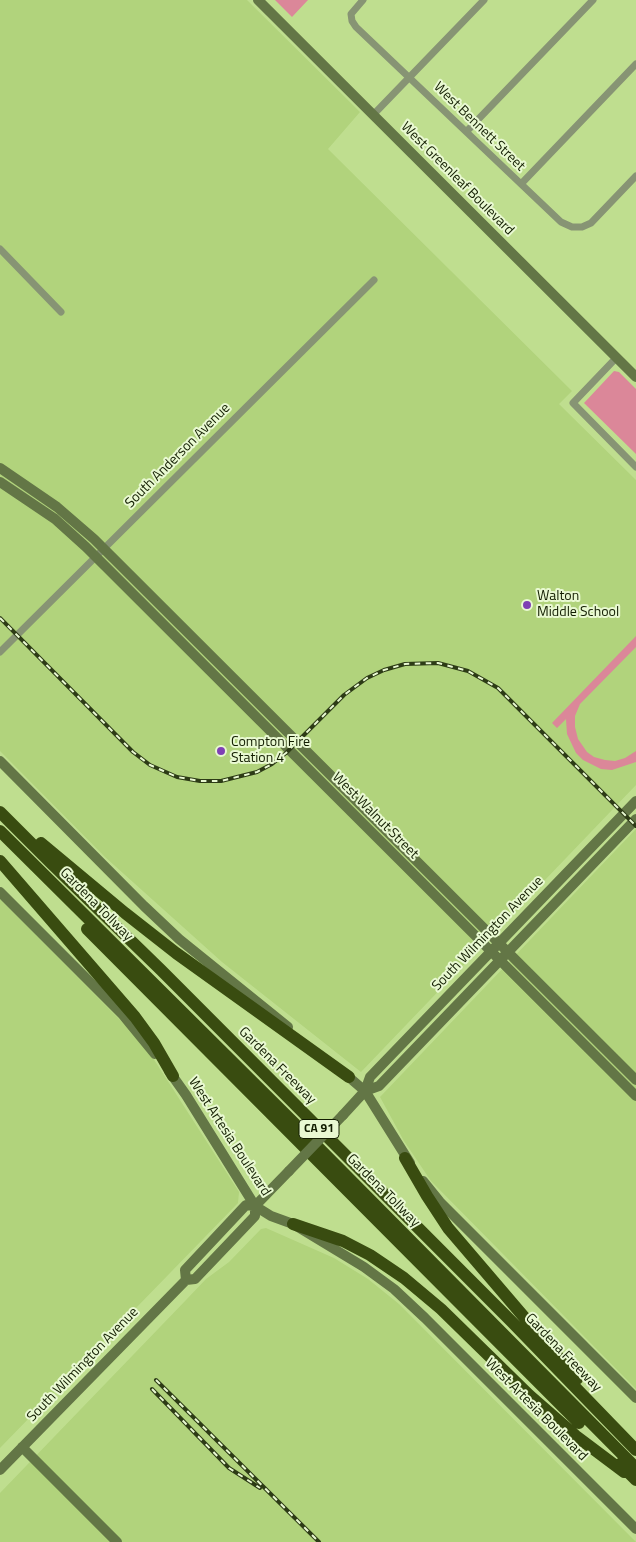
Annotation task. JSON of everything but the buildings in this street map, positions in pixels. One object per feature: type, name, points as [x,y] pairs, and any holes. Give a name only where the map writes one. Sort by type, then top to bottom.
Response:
[{"type":"highway","points":[[0,807],[60,859],[176,953],[349,1077]]},
{"type":"highway","name":"Gardena Freeway","points":[[0,812],[217,1026],[636,1449]]},
{"type":"highway","name":"Gardena Tollway","points":[[0,821],[636,1458]]},
{"type":"highway","name":"Gardena Tollway","points":[[0,831],[329,1158],[636,1468]]},
{"type":"highway","name":"CA 91","points":[[0,843],[636,1481]]},
{"type":"highway","points":[[0,861],[135,1016],[154,1043],[173,1076]]},
{"type":"highway","points":[[405,1158],[426,1196],[448,1228],[636,1449]]},
{"type":"highway","points":[[293,1224],[343,1240],[370,1255],[404,1278],[441,1310],[529,1395],[576,1436],[636,1481]]},
{"type":"main road","name":"West Greenleaf Boulevard","points":[[258,0],[636,377]]},
{"type":"main road","name":"West Walnut Street","points":[[0,468],[72,519],[103,548],[636,1080]]},
{"type":"main road","name":"West Walnut Street","points":[[0,482],[54,519],[95,556],[636,1096]]},
{"type":"main road","points":[[0,761],[142,904],[184,942],[365,1091],[405,1158],[440,1202],[636,1398]]},
{"type":"main road","name":"South Wilmington Avenue","points":[[0,1470],[186,1280],[195,1278],[256,1216],[255,1206],[365,1091],[370,1077],[636,801]]},
{"type":"main road","name":"South Wilmington Avenue","points":[[365,1091],[379,1086],[636,818]]},
{"type":"main road","name":"West Artesia Boulevard","points":[[0,892],[123,1015],[173,1076],[255,1206],[271,1216],[293,1224],[364,1267],[394,1289],[432,1324],[636,1529]]},
{"type":"main road","name":"South Wilmington Avenue","points":[[186,1280],[185,1270],[246,1205],[255,1206]]},
{"type":"main road","points":[[22,1447],[117,1542]]},
{"type":"street","name":"West Bennett Street","points":[[363,0],[352,14],[352,21],[356,27],[561,222],[572,227],[582,227],[591,222],[636,176]]},
{"type":"street","points":[[373,115],[484,0]]},
{"type":"street","points":[[467,131],[593,0]]},
{"type":"street","points":[[521,184],[636,64]]},
{"type":"street","points":[[0,249],[60,312]]},
{"type":"street","name":"South Anderson Avenue","points":[[0,652],[374,280]]},
{"type":"street","points":[[616,358],[573,404],[636,467]]},
{"type":"street","points":[[564,1025],[572,1017]]},
{"type":"street","points":[[590,1051],[598,1043]]},
{"type":"street","points":[[610,1070],[618,1063]]},
{"type":"shaded area","points":[[0,0],[247,0],[360,112],[328,149],[572,391],[559,404],[636,480],[636,785],[361,1072],[222,962],[105,857],[0,751]]},
{"type":"shaded area","points":[[275,0],[308,0],[292,17]]},
{"type":"shaded area","points":[[614,371],[619,372],[636,389],[636,454],[584,403]]},
{"type":"shaded area","points":[[636,636],[636,647],[580,704],[575,716],[578,739],[587,752],[594,757],[615,761],[625,758],[636,751],[636,762],[612,770],[601,769],[583,760],[576,753],[567,734],[566,719],[557,728],[552,723]]},
{"type":"shaded area","points":[[636,829],[636,1389],[431,1181],[404,1141],[380,1097]]},
{"type":"shaded area","points":[[0,899],[144,1044],[239,1192],[238,1203],[0,1448]]},
{"type":"shaded area","points":[[266,1228],[334,1258],[368,1279],[399,1304],[636,1542],[0,1542],[0,1493],[206,1279],[229,1262],[261,1229]]},
{"type":"railway","points":[[0,618],[133,752],[150,765],[177,777],[200,781],[221,781],[257,772],[272,764],[286,753],[344,695],[367,678],[384,670],[405,664],[438,663],[468,671],[498,688],[636,826]]},
{"type":"railway","points":[[156,1380],[319,1542]]},
{"type":"railway","points":[[152,1389],[229,1468],[260,1488]]},
{"type":"place","name":"Walton Middle School","points":[[527,605]]},
{"type":"place","name":"Compton Fire Station 4","points":[[221,751]]}]
